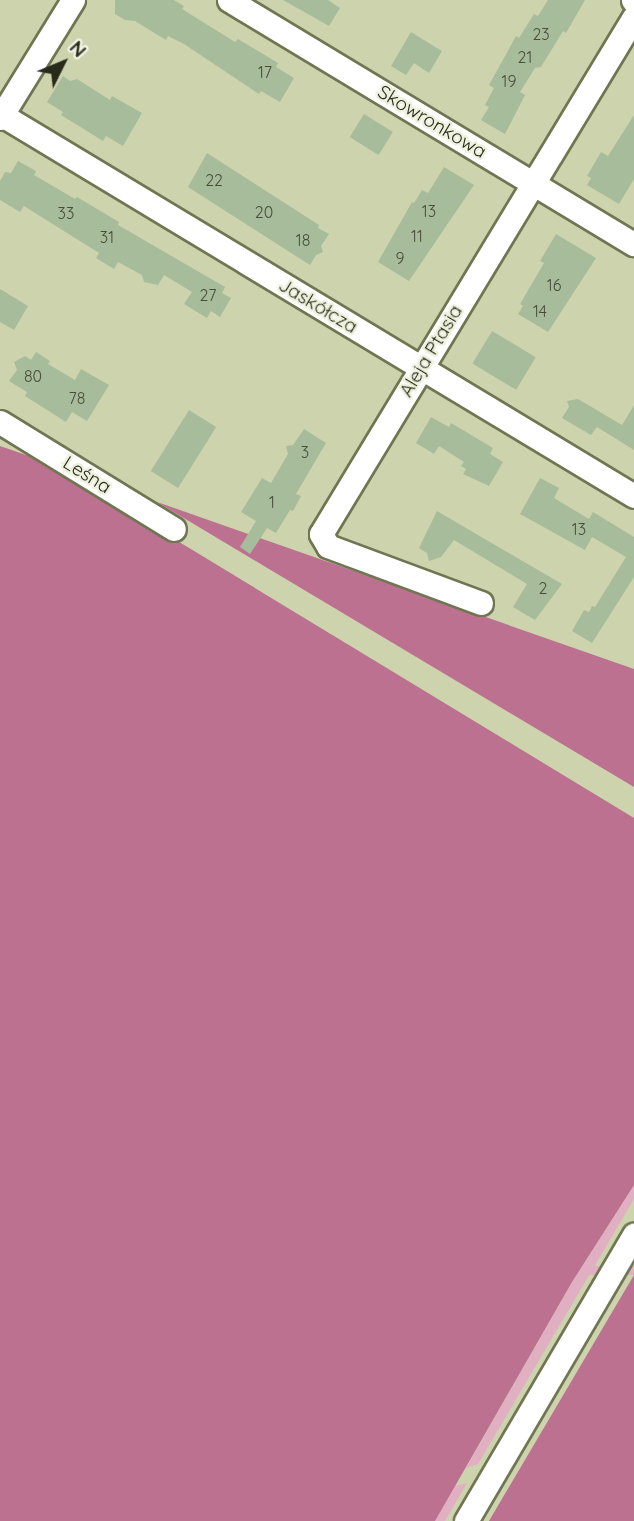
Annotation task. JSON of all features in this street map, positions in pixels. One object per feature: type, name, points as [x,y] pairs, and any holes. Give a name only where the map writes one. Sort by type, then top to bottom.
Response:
[{"type":"street","points":[[1,117],[73,0]]},
{"type":"street","name":"Skowronkowa","points":[[229,0],[634,244]]},
{"type":"street","name":"Aleja Ptasia","points":[[481,603],[328,547],[321,539],[323,527],[634,17]]},
{"type":"street","name":"Jaskółcza","points":[[1,117],[634,496]]},
{"type":"street","name":"Leśna","points":[[0,422],[174,529]]},
{"type":"street","points":[[466,1521],[634,1235]]},
{"type":"shaded area","points":[[0,446],[49,463],[634,818],[634,1185],[572,1282],[435,1521],[0,1521]]},
{"type":"shaded area","points":[[157,502],[634,669],[634,787]]},
{"type":"shaded area","points":[[634,1185],[634,1199],[478,1464],[466,1468],[572,1282]]},
{"type":"shaded area","points":[[338,1266],[634,1266],[634,1275],[338,1275]]},
{"type":"shaded area","points":[[634,1275],[634,1521],[489,1521]]},
{"type":"shaded area","points":[[467,1483],[445,1521],[435,1521],[455,1486]]},
{"type":"building","points":[[115,0],[174,0],[184,6],[182,9],[235,42],[238,39],[278,63],[276,67],[294,78],[280,102],[261,91],[259,94],[184,44],[168,36],[166,40],[135,21],[125,20],[115,14]]},
{"type":"building","points":[[283,0],[328,0],[340,8],[329,26]]},
{"type":"building","points":[[548,0],[585,0],[566,33],[563,31],[541,67],[535,68],[520,92],[525,95],[505,134],[481,120],[489,107],[485,105],[494,88],[489,85],[516,36],[519,38],[534,14],[538,16]]},
{"type":"building","points":[[411,32],[442,51],[429,73],[414,63],[406,75],[391,66]]},
{"type":"building","points":[[63,76],[70,81],[77,79],[110,100],[112,96],[142,113],[123,146],[106,136],[103,141],[61,115],[63,112],[47,102]]},
{"type":"building","points":[[364,114],[393,132],[379,155],[350,137]]},
{"type":"building","points":[[634,115],[634,179],[619,204],[587,185],[591,178],[587,176],[601,152],[608,156]]},
{"type":"building","points":[[207,153],[319,225],[318,228],[329,234],[321,246],[323,252],[316,255],[310,265],[188,187]]},
{"type":"building","points":[[18,161],[36,171],[34,175],[75,199],[77,197],[119,222],[118,225],[225,287],[222,293],[231,298],[220,317],[211,311],[207,318],[184,304],[192,292],[164,275],[158,285],[144,282],[142,275],[118,262],[114,269],[96,258],[99,253],[24,206],[20,212],[0,200],[0,181],[5,172],[11,173]]},
{"type":"building","points":[[444,167],[474,185],[409,281],[378,262],[412,202],[414,203],[422,190],[428,193]]},
{"type":"building","points":[[556,234],[596,258],[548,332],[518,314],[523,306],[520,304],[544,263],[540,261]]},
{"type":"building","points":[[0,289],[28,306],[14,330],[0,322]]},
{"type":"building","points":[[492,331],[536,357],[516,390],[472,364]]},
{"type":"building","points":[[36,352],[50,361],[48,364],[75,380],[81,369],[109,385],[87,421],[72,412],[66,422],[25,396],[27,392],[9,381],[17,370],[14,362],[25,356],[31,360]]},
{"type":"building","points":[[578,399],[622,425],[634,405],[634,450],[597,427],[591,435],[562,418],[569,407],[567,401]]},
{"type":"building","points":[[189,410],[216,427],[178,488],[151,471]]},
{"type":"building","points":[[431,417],[449,427],[451,423],[493,448],[490,454],[503,462],[489,486],[463,474],[466,469],[461,466],[464,462],[439,446],[434,454],[416,443]]},
{"type":"building","points":[[304,429],[326,443],[296,494],[301,496],[293,511],[290,510],[276,533],[267,528],[250,554],[240,547],[256,521],[241,512],[262,478],[271,483],[288,454],[286,446],[293,445]]},
{"type":"building","points":[[540,478],[559,488],[554,498],[589,519],[593,512],[634,537],[634,577],[592,643],[572,631],[584,610],[589,612],[592,606],[595,607],[626,557],[592,537],[585,550],[520,514]]},
{"type":"building","points":[[437,511],[562,584],[535,620],[513,607],[527,584],[454,540],[441,557],[429,561],[427,553],[419,548]]}]
